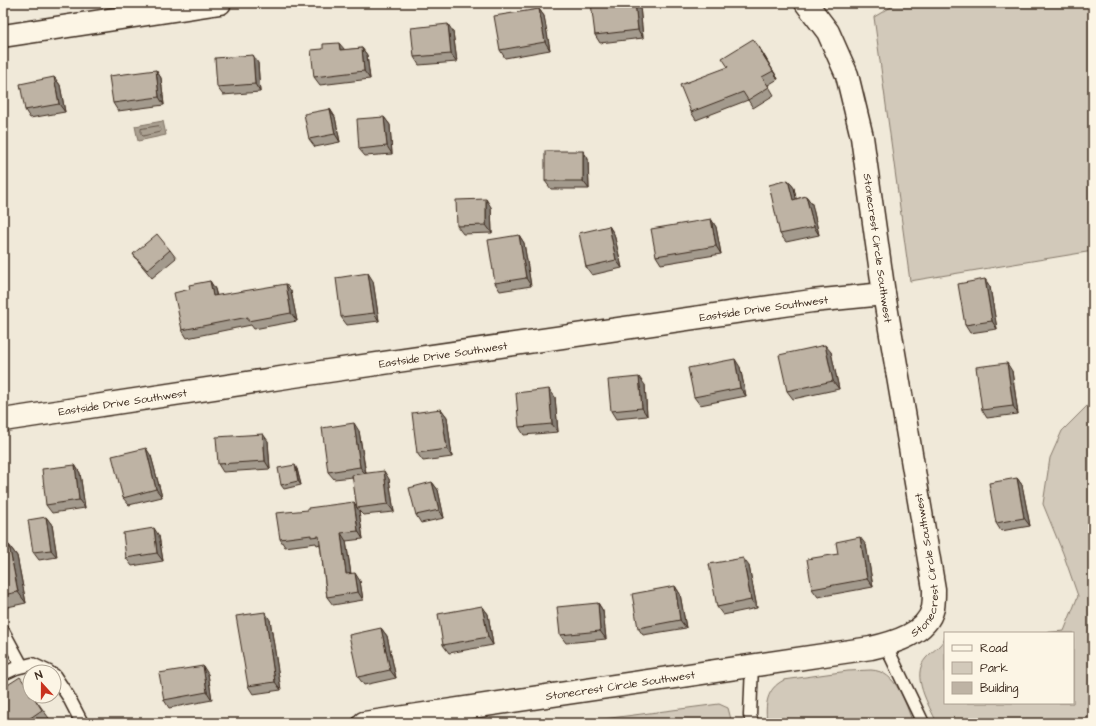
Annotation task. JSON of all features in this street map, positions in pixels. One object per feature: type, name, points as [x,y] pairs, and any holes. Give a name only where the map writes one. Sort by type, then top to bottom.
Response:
[{"type":"street","points":[[3,36],[220,3]]},
{"type":"street","name":"Stonecrest Circle Southwest","points":[[364,723],[871,648],[897,641],[923,626],[933,609],[934,589],[884,294],[862,137],[847,75],[828,32],[806,3]]},
{"type":"street","name":"Eastside Drive Southwest","points":[[3,420],[311,373],[812,301],[884,294]]},
{"type":"lane","points":[[3,631],[22,666],[3,674]]},
{"type":"lane","points":[[885,644],[923,723]]},
{"type":"lane","points":[[752,665],[750,715],[752,723]]},
{"type":"lane","points":[[62,687],[82,723]]},
{"type":"green space","points":[[898,3],[1093,3],[1093,251],[910,281],[874,17]]},
{"type":"green space","points":[[1093,400],[1093,723],[937,723],[922,690],[920,673],[926,658],[939,646],[944,638],[944,704],[1074,704],[1074,632],[1052,632],[1064,631],[1078,596],[1063,553],[1043,504],[1050,458],[1062,431]]},
{"type":"green space","points":[[871,670],[880,672],[894,682],[899,689],[913,723],[767,723],[766,710],[768,698],[773,688],[784,680],[848,671]]},
{"type":"green space","points":[[719,704],[728,708],[732,723],[572,723]]},
{"type":"water","points":[[163,121],[166,135],[138,141],[135,126]]},
{"type":"building","points":[[591,3],[635,3],[638,30],[595,35]]},
{"type":"building","points":[[539,9],[545,42],[500,50],[494,16]]},
{"type":"building","points":[[448,24],[451,54],[414,57],[411,28]]},
{"type":"building","points":[[753,39],[773,71],[762,77],[769,87],[748,100],[743,92],[691,112],[680,85],[728,67],[722,58]]},
{"type":"building","points":[[339,43],[340,50],[362,48],[364,71],[314,77],[311,50],[323,49],[323,44]]},
{"type":"building","points":[[253,55],[255,84],[217,87],[215,58]]},
{"type":"building","points":[[156,70],[159,97],[113,103],[109,76]]},
{"type":"building","points":[[54,77],[59,104],[25,110],[20,84]]},
{"type":"building","points":[[330,109],[335,134],[309,139],[304,114]]},
{"type":"building","points":[[384,117],[387,146],[359,149],[357,119]]},
{"type":"building","points":[[545,151],[583,151],[583,181],[545,181]]},
{"type":"building","points":[[788,180],[793,200],[806,196],[814,227],[780,234],[769,185]]},
{"type":"building","points":[[486,199],[486,225],[457,226],[456,200]]},
{"type":"building","points":[[711,219],[716,246],[656,256],[651,229]]},
{"type":"building","points":[[609,226],[616,260],[586,267],[579,233]]},
{"type":"building","points":[[157,234],[170,250],[147,270],[133,254]]},
{"type":"building","points":[[519,235],[526,278],[495,283],[488,240]]},
{"type":"building","points":[[368,273],[374,313],[341,317],[336,278]]},
{"type":"building","points":[[985,279],[992,321],[965,325],[958,284]]},
{"type":"building","points":[[210,281],[213,296],[286,284],[291,313],[248,321],[248,317],[182,330],[174,293],[190,289],[189,285]]},
{"type":"building","points":[[825,345],[833,381],[787,391],[779,355]]},
{"type":"building","points":[[735,359],[740,388],[694,397],[688,368]]},
{"type":"building","points":[[1007,363],[1013,406],[982,410],[976,367]]},
{"type":"building","points":[[639,377],[642,408],[611,411],[608,380]]},
{"type":"building","points":[[549,389],[552,424],[519,427],[516,393]]},
{"type":"building","points":[[441,409],[447,449],[417,453],[412,413]]},
{"type":"building","points":[[354,423],[360,467],[328,472],[322,428]]},
{"type":"building","points":[[263,434],[265,461],[218,464],[216,437]]},
{"type":"building","points":[[146,448],[156,489],[123,498],[112,456]]},
{"type":"building","points":[[75,465],[79,500],[46,505],[42,469]]},
{"type":"building","points":[[295,465],[298,481],[281,485],[278,468]]},
{"type":"building","points":[[384,471],[388,504],[357,508],[352,475]]},
{"type":"building","points":[[1017,478],[1024,518],[996,523],[989,483]]},
{"type":"building","points":[[432,482],[439,510],[416,515],[409,488]]},
{"type":"building","points":[[354,502],[358,531],[341,533],[346,574],[355,573],[358,592],[327,597],[319,536],[311,537],[311,535],[280,539],[276,513],[308,510],[308,508]]},
{"type":"building","points":[[46,517],[51,550],[33,552],[28,520]]},
{"type":"building","points":[[154,528],[157,553],[126,558],[123,533]]},
{"type":"building","points":[[860,537],[867,579],[812,589],[807,559],[838,554],[836,542]]},
{"type":"building","points":[[9,545],[18,592],[3,595],[3,546]]},
{"type":"building","points":[[743,558],[751,600],[717,607],[709,564]]},
{"type":"building","points":[[675,586],[680,620],[638,628],[632,594]]},
{"type":"building","points":[[598,603],[600,631],[560,635],[557,607]]},
{"type":"building","points":[[482,606],[488,637],[443,645],[438,614]]},
{"type":"building","points":[[265,612],[275,682],[248,686],[236,616]]},
{"type":"building","points":[[381,628],[390,670],[358,677],[349,635]]},
{"type":"building","points":[[203,666],[207,692],[164,700],[159,673]]},
{"type":"building","points":[[20,677],[22,680],[22,704],[38,704],[42,710],[23,723],[3,723],[3,688]]}]
